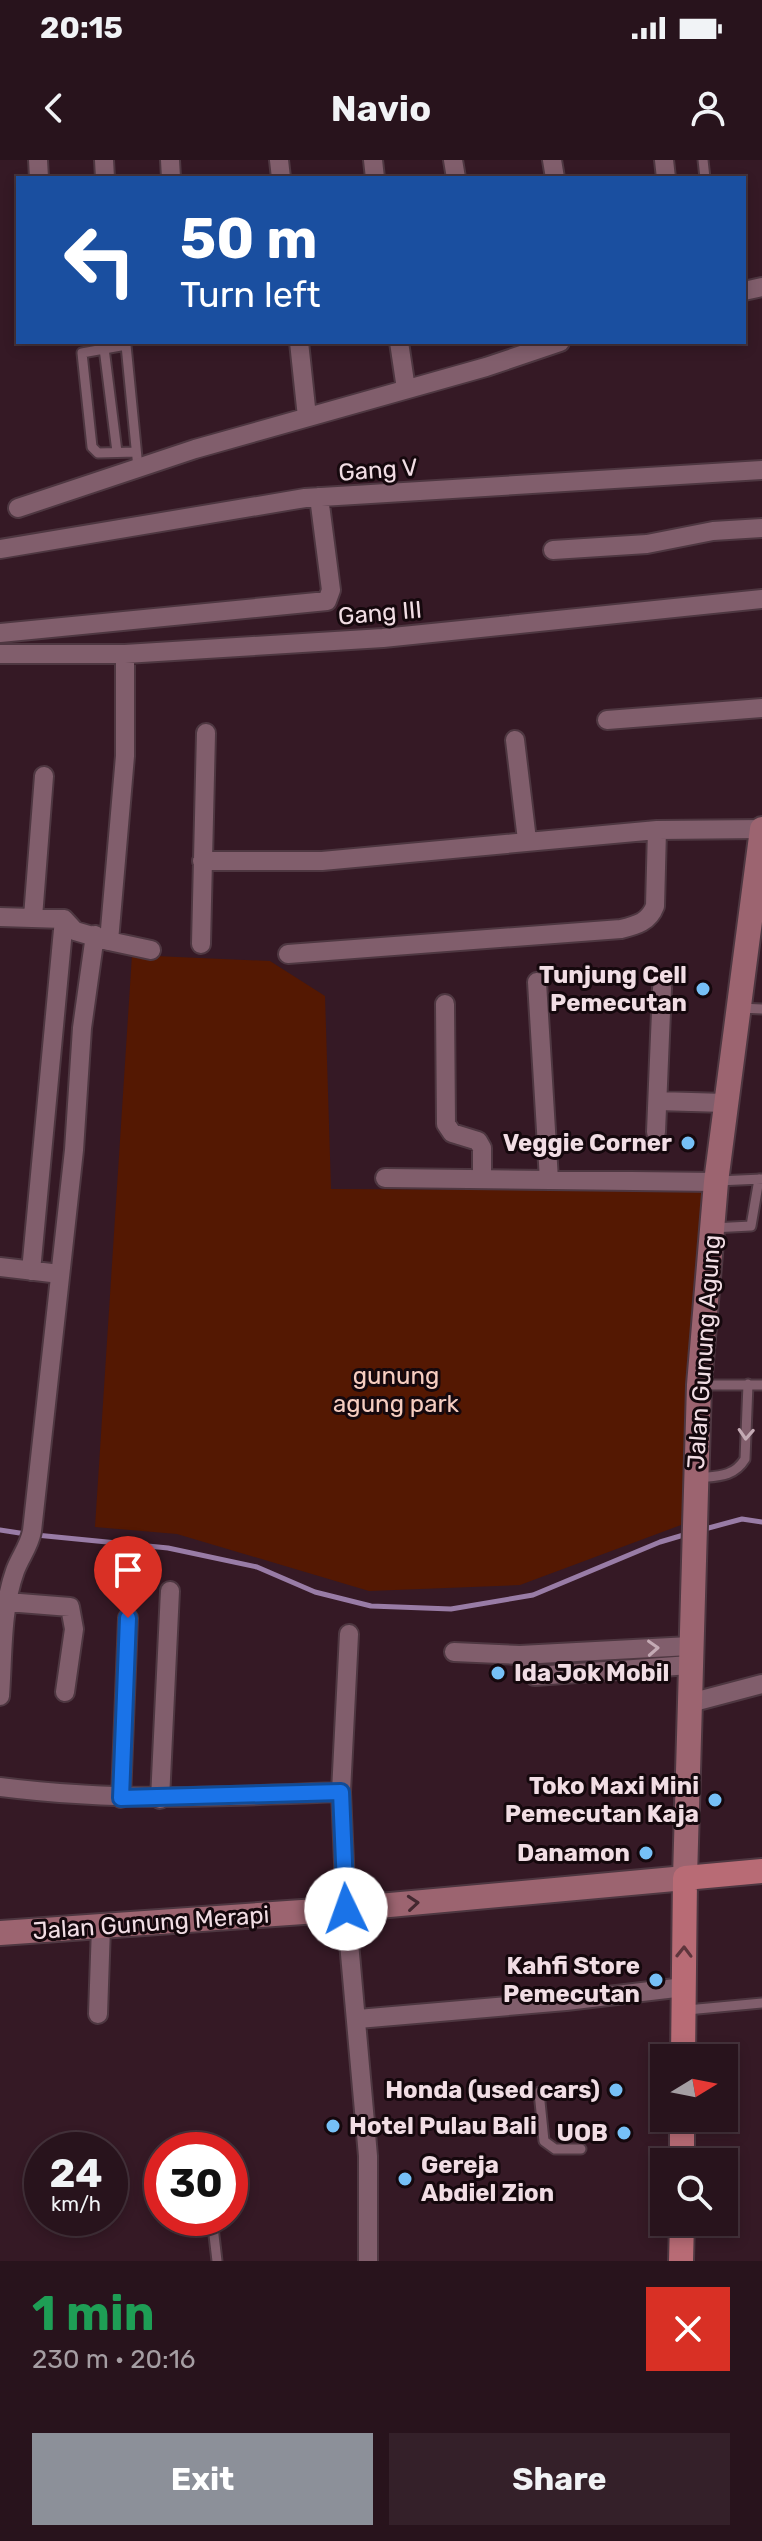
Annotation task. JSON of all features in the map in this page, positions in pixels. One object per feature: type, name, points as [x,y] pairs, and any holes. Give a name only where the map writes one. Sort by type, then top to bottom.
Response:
[{"type":"main road","name":"Jalan Gunung Agung","points":[[685,1878],[699,1385],[725,1103],[751,1009],[762,829]]},
{"type":"main road","points":[[683,2044],[685,1878],[762,1871]]},
{"type":"main road","name":"Jalan Gunung Merapi","points":[[0,1933],[346,1909],[685,1878]]},
{"type":"main road","points":[[681,2261],[682,2236]]},
{"type":"street","points":[[299,344],[307,417]]},
{"type":"street","points":[[399,344],[406,389]]},
{"type":"street","points":[[18,508],[137,460],[307,417],[553,344]]},
{"type":"street","name":"Gang V","points":[[0,549],[319,497],[762,470]]},
{"type":"street","points":[[0,633],[327,601],[331,590],[319,497]]},
{"type":"street","points":[[553,550],[647,544],[713,531],[762,528]]},
{"type":"street","name":"Gang III","points":[[0,654],[125,654],[383,638],[762,599]]},
{"type":"street","points":[[0,1696],[7,1602],[15,1570],[30,1540],[80,1079],[82,1028],[102,938],[125,756],[125,654]]},
{"type":"street","points":[[607,720],[762,708]]},
{"type":"street","points":[[201,944],[206,733]]},
{"type":"street","points":[[515,740],[527,840]]},
{"type":"street","points":[[33,917],[44,776]]},
{"type":"street","points":[[202,861],[322,861],[657,830],[762,829]]},
{"type":"street","points":[[288,954],[621,929],[638,924],[652,916],[655,906],[657,830]]},
{"type":"street","points":[[0,917],[64,919],[75,931],[151,950]]},
{"type":"street","points":[[31,1271],[64,919]]},
{"type":"street","points":[[537,982],[549,1180]]},
{"type":"street","points":[[656,1132],[662,988]]},
{"type":"street","points":[[445,1004],[446,1124],[452,1133],[478,1141],[482,1148],[482,1179]]},
{"type":"street","points":[[658,1101],[725,1103]]},
{"type":"street","points":[[385,1178],[716,1182]]},
{"type":"street","points":[[0,1267],[60,1274]]},
{"type":"street","points":[[160,1799],[170,1591]]},
{"type":"street","points":[[7,1602],[70,1607],[74,1629],[65,1692]]},
{"type":"street","points":[[121,1798],[128,1618]]},
{"type":"street","points":[[349,1634],[341,1792],[346,1909],[369,2169],[368,2261]]},
{"type":"street","points":[[454,1652],[520,1655],[535,1676],[690,1655]]},
{"type":"street","points":[[690,1703],[762,1684]]},
{"type":"street","points":[[0,1787],[160,1799],[341,1792]]},
{"type":"street","points":[[98,2014],[101,1927]]},
{"type":"street","points":[[358,2019],[566,2001],[684,1998]]},
{"type":"lane","points":[[126,345],[137,460],[117,452],[98,453],[92,447],[80,357],[84,352],[126,345]]},
{"type":"lane","points":[[104,348],[117,452]]},
{"type":"lane","points":[[712,1228],[751,1226],[761,1179],[716,1182]]},
{"type":"lane","points":[[696,1478],[727,1475],[739,1469],[745,1459],[748,1384]]},
{"type":"lane","points":[[699,1385],[762,1385]]},
{"type":"lane","points":[[684,1998],[762,2003]]},
{"type":"lane","points":[[539,2092],[544,2141],[555,2149],[581,2149]]},
{"type":"lane","points":[[214,2236],[217,2261]]},
{"type":"green space","name":"gunung agung park","points":[[132,955],[270,961],[325,996],[331,1189],[703,1191],[681,1525],[520,1585],[369,1591],[177,1534],[95,1527]]},
{"type":"waterway","points":[[701,1530],[742,1519],[762,1522]]},
{"type":"waterway","points":[[0,1530],[26,1534]]},
{"type":"waterway","points":[[36,1535],[168,1548],[257,1567],[315,1592],[371,1606],[451,1609],[533,1595],[660,1542],[687,1534]]},
{"type":"place","name":"Tunjung Cell Pemecutan","points":[[703,989]]},
{"type":"place","name":"Veggie Corner","points":[[688,1143]]},
{"type":"place","name":"Ida Jok Mobil","points":[[498,1673]]},
{"type":"place","name":"Toko Maxi Mini Pemecutan Kaja","points":[[715,1800]]},
{"type":"place","name":"Danamon","points":[[646,1853]]},
{"type":"place","name":"Kahfi Store Pemecutan","points":[[656,1980]]},
{"type":"place","name":"Honda (used cars)","points":[[616,2090]]},
{"type":"place","name":"Hotel Pulau Bali","points":[[333,2126]]},
{"type":"place","name":"UOB","points":[[624,2133]]},
{"type":"place","name":"Gereja Abdiel Zion","points":[[405,2179]]},
{"type":"route","points":[[128,1618],[121,1798],[341,1792],[346,1909]]}]
